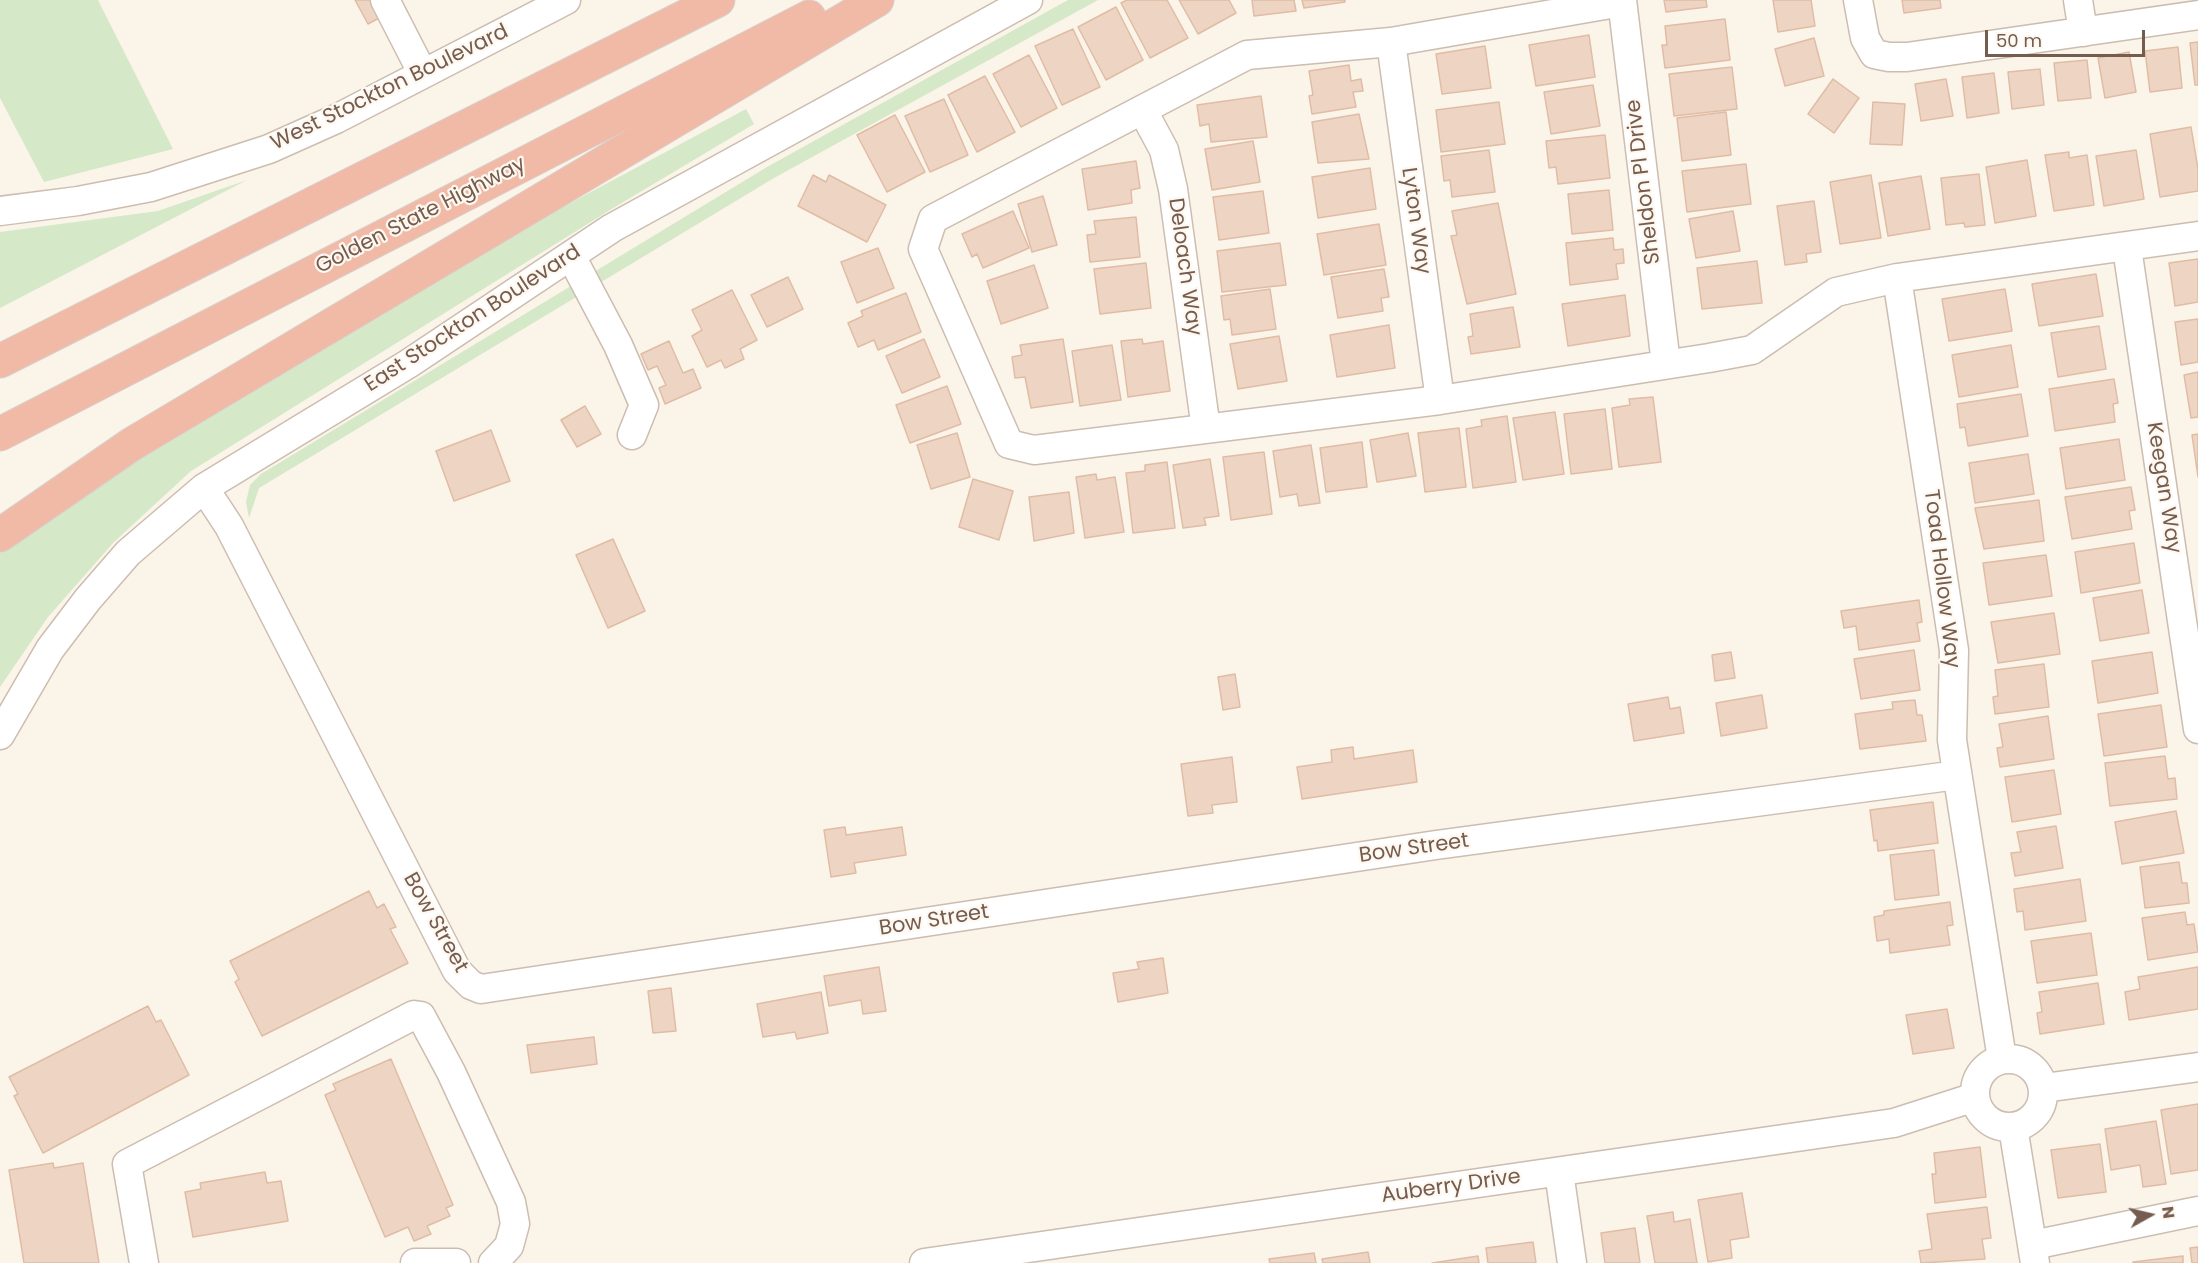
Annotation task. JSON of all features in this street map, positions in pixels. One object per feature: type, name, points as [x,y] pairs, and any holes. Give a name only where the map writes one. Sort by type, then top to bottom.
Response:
[{"type":"highway","points":[[0,361],[718,0]]},
{"type":"highway","name":"Golden State Highway","points":[[0,434],[842,0]]},
{"type":"highway","points":[[0,535],[132,444],[878,0]]},
{"type":"street","points":[[385,0],[423,74]]},
{"type":"street","name":"West Stockton Boulevard","points":[[0,211],[78,201],[151,187],[265,138],[336,119],[566,0]]},
{"type":"street","name":"East Stockton Boulevard","points":[[0,735],[50,649],[88,599],[128,553],[204,488],[408,364],[612,228],[1028,0]]},
{"type":"street","points":[[1858,0],[1865,38],[1874,54],[1889,57],[1907,57],[2198,15]]},
{"type":"street","points":[[2078,0],[2083,32]]},
{"type":"street","points":[[1622,1],[1391,42],[1247,55],[933,219],[923,249],[1009,444],[1034,450],[1440,400],[1752,350],[1836,292],[1897,278],[2127,248],[2198,236]]},
{"type":"street","name":"Sheldon Pl Drive","points":[[1622,1],[1666,364]]},
{"type":"street","name":"Lyton Way","points":[[1391,42],[1440,400]]},
{"type":"street","name":"Deloach Way","points":[[1143,111],[1164,150],[1173,189],[1206,429]]},
{"type":"street","name":"Keegan Way","points":[[2127,248],[2198,729]]},
{"type":"street","points":[[571,256],[618,345],[644,405],[632,435]]},
{"type":"street","name":"Toad Hollow Way","points":[[1897,278],[1954,650],[1952,740],[2002,1059]]},
{"type":"street","name":"Bow Street","points":[[204,488],[229,526],[457,971],[471,985],[481,989],[1424,847],[1957,775]]},
{"type":"street","points":[[144,1263],[127,1164],[414,1015],[421,1016],[451,1072],[511,1202],[515,1224],[509,1246],[494,1263]]},
{"type":"street","points":[[2002,1059],[2020,1060],[2033,1067],[2044,1088],[2043,1101],[2038,1112],[2029,1120],[2013,1127],[1997,1125],[1986,1118],[1975,1097],[1979,1076],[1989,1064],[2002,1059]]},
{"type":"street","points":[[2044,1088],[2198,1067]]},
{"type":"street","name":"Auberry Drive","points":[[924,1263],[1894,1123],[1975,1097]]},
{"type":"street","points":[[2013,1127],[2034,1254],[2198,1211]]},
{"type":"street","points":[[1559,1172],[1572,1263]]},
{"type":"street","points":[[415,1263],[456,1263]]},
{"type":"green space","points":[[0,0],[98,0],[173,149],[44,182],[0,98]]},
{"type":"green space","points":[[1068,0],[1098,0],[774,178],[259,488],[249,518],[246,502],[250,485],[261,474],[767,167]]},
{"type":"green space","points":[[746,109],[754,124],[610,210],[191,471],[114,542],[48,617],[0,687],[0,549],[61,506],[430,278]]},
{"type":"green space","points":[[247,180],[0,308],[0,232],[158,211]]},
{"type":"building","points":[[355,0],[372,0],[381,17],[368,24]]},
{"type":"building","points":[[1127,0],[1167,0],[1188,38],[1150,58],[1121,3]]},
{"type":"building","points":[[1179,0],[1229,0],[1236,13],[1198,34]]},
{"type":"building","points":[[1252,0],[1294,0],[1296,11],[1254,16]]},
{"type":"building","points":[[1302,0],[1345,0],[1345,2],[1304,8]]},
{"type":"building","points":[[1664,0],[1706,0],[1707,7],[1666,12]]},
{"type":"building","points":[[1773,0],[1811,0],[1815,26],[1778,32]]},
{"type":"building","points":[[1902,0],[1940,0],[1941,8],[1904,13]]},
{"type":"building","points":[[1116,7],[1143,60],[1106,80],[1078,27]]},
{"type":"building","points":[[1725,19],[1730,60],[1665,68],[1662,45],[1667,45],[1665,26]]},
{"type":"building","points":[[1073,29],[1100,87],[1062,105],[1035,46]]},
{"type":"building","points":[[1589,35],[1595,77],[1536,86],[1529,45]]},
{"type":"building","points":[[1814,38],[1824,76],[1785,86],[1775,49]]},
{"type":"building","points":[[2198,42],[2198,85],[2195,85],[2190,43]]},
{"type":"building","points":[[1485,46],[1491,88],[1442,94],[1436,54]]},
{"type":"building","points":[[2178,47],[2182,88],[2150,92],[2145,51]]},
{"type":"building","points":[[2129,52],[2136,92],[2105,98],[2098,58]]},
{"type":"building","points":[[1029,55],[1057,108],[1021,127],[993,74]]},
{"type":"building","points":[[2087,60],[2091,98],[2058,101],[2054,63]]},
{"type":"building","points":[[1349,65],[1351,81],[1361,79],[1363,91],[1353,92],[1356,107],[1312,114],[1309,96],[1313,95],[1309,71]]},
{"type":"building","points":[[1732,67],[1737,109],[1674,116],[1669,74]]},
{"type":"building","points":[[2040,69],[2044,105],[2012,109],[2008,72]]},
{"type":"building","points":[[1994,73],[1999,113],[1967,118],[1962,77]]},
{"type":"building","points":[[985,76],[1015,132],[977,152],[948,95]]},
{"type":"building","points":[[1833,79],[1859,98],[1834,133],[1808,114]]},
{"type":"building","points":[[1946,79],[1953,116],[1921,121],[1915,84]]},
{"type":"building","points":[[1593,85],[1600,126],[1551,134],[1544,92]]},
{"type":"building","points":[[1261,96],[1267,137],[1211,142],[1209,124],[1200,126],[1197,105]]},
{"type":"building","points":[[944,99],[968,155],[930,172],[905,116]]},
{"type":"building","points":[[1499,102],[1505,144],[1441,152],[1436,110]]},
{"type":"building","points":[[1873,102],[1905,104],[1902,145],[1870,144]]},
{"type":"building","points":[[1726,112],[1731,155],[1682,161],[1677,118]]},
{"type":"building","points":[[1359,114],[1369,159],[1318,163],[1312,122]]},
{"type":"building","points":[[895,115],[925,172],[887,192],[857,135]]},
{"type":"building","points":[[2191,127],[2198,169],[2198,191],[2160,197],[2150,134]]},
{"type":"building","points":[[1605,135],[1610,178],[1558,184],[1556,167],[1549,168],[1546,141]]},
{"type":"building","points":[[1253,141],[1260,182],[1212,190],[1205,149]]},
{"type":"building","points":[[1489,150],[1495,192],[1452,197],[1450,180],[1444,181],[1441,156]]},
{"type":"building","points":[[2136,150],[2144,199],[2104,206],[2096,156]]},
{"type":"building","points":[[2069,152],[2069,158],[2087,155],[2094,205],[2054,211],[2045,155]]},
{"type":"building","points":[[2027,160],[2036,216],[1995,223],[1986,167]]},
{"type":"building","points":[[1136,161],[1140,188],[1131,190],[1132,203],[1088,210],[1082,169]]},
{"type":"building","points":[[1746,164],[1751,204],[1687,212],[1682,171]]},
{"type":"building","points":[[1370,168],[1376,209],[1318,218],[1312,177]]},
{"type":"building","points":[[1979,174],[1985,225],[1965,227],[1964,223],[1946,225],[1941,178]]},
{"type":"building","points":[[813,175],[826,182],[829,175],[886,205],[867,242],[798,206]]},
{"type":"building","points":[[1871,175],[1881,238],[1840,244],[1830,182]]},
{"type":"building","points":[[1921,176],[1930,229],[1888,236],[1879,183]]},
{"type":"building","points":[[1609,190],[1613,230],[1572,234],[1568,194]]},
{"type":"building","points":[[1263,191],[1269,233],[1219,240],[1213,197]]},
{"type":"building","points":[[1043,196],[1057,245],[1032,252],[1018,204]]},
{"type":"building","points":[[1814,201],[1821,252],[1806,254],[1807,262],[1785,265],[1777,206]]},
{"type":"building","points":[[1498,203],[1516,294],[1467,304],[1451,236],[1457,235],[1452,211]]},
{"type":"building","points":[[1013,211],[1029,248],[983,268],[977,254],[972,257],[962,234]]},
{"type":"building","points":[[1733,211],[1740,251],[1696,258],[1689,219]]},
{"type":"building","points":[[1136,217],[1140,257],[1090,262],[1087,235],[1096,234],[1094,221]]},
{"type":"building","points":[[1379,224],[1386,265],[1324,275],[1317,234]]},
{"type":"building","points":[[1613,238],[1614,250],[1623,249],[1624,263],[1616,264],[1618,279],[1570,285],[1566,243]]},
{"type":"building","points":[[1280,243],[1286,285],[1222,292],[1217,251]]},
{"type":"building","points":[[878,248],[894,288],[857,303],[841,262]]},
{"type":"building","points":[[2198,259],[2198,302],[2175,306],[2169,263]]},
{"type":"building","points":[[1757,261],[1762,303],[1702,309],[1697,268]]},
{"type":"building","points":[[1146,263],[1151,308],[1100,314],[1094,269]]},
{"type":"building","points":[[1034,265],[1048,308],[1001,324],[987,281]]},
{"type":"building","points":[[1384,269],[1389,297],[1381,298],[1383,311],[1338,318],[1331,277]]},
{"type":"building","points":[[2096,274],[2103,316],[2039,326],[2032,284]]},
{"type":"building","points":[[788,277],[803,309],[767,327],[751,295]]},
{"type":"building","points":[[1270,289],[1276,329],[1232,335],[1230,319],[1224,320],[1221,296]]},
{"type":"building","points":[[2005,289],[2012,331],[1949,341],[1942,299]]},
{"type":"building","points":[[732,290],[757,340],[740,349],[744,359],[725,368],[721,360],[707,367],[692,336],[702,330],[692,310]]},
{"type":"building","points":[[906,293],[921,332],[878,350],[874,340],[858,347],[848,323],[863,316],[861,311]]},
{"type":"building","points":[[1625,295],[1630,336],[1568,346],[1562,304]]},
{"type":"building","points":[[1513,307],[1520,347],[1471,354],[1468,337],[1473,336],[1470,314]]},
{"type":"building","points":[[2198,319],[2198,362],[2181,365],[2175,322]]},
{"type":"building","points":[[1389,325],[1395,368],[1337,377],[1330,335]]},
{"type":"building","points":[[2099,326],[2106,369],[2058,377],[2051,333]]},
{"type":"building","points":[[1279,336],[1287,381],[1238,389],[1230,344]]},
{"type":"building","points":[[924,339],[940,377],[902,393],[886,356]]},
{"type":"building","points":[[1063,339],[1073,402],[1031,408],[1025,377],[1015,378],[1012,357],[1022,355],[1020,345]]},
{"type":"building","points":[[1142,339],[1143,344],[1163,341],[1170,391],[1128,397],[1121,341]]},
{"type":"building","points":[[669,341],[683,373],[693,369],[701,388],[665,404],[659,388],[666,385],[657,366],[648,370],[641,354]]},
{"type":"building","points":[[1112,345],[1121,400],[1080,406],[1072,351]]},
{"type":"building","points":[[2011,345],[2018,387],[1959,397],[1952,355]]},
{"type":"building","points":[[2198,372],[2198,417],[2191,418],[2184,375]]},
{"type":"building","points":[[2114,379],[2118,403],[2113,404],[2115,422],[2055,431],[2049,389]]},
{"type":"building","points":[[947,386],[961,424],[910,443],[896,405]]},
{"type":"building","points":[[2021,394],[2028,436],[1968,446],[1965,427],[1960,428],[1957,404]]},
{"type":"building","points":[[1653,397],[1661,462],[1619,467],[1612,408],[1630,405],[1629,399]]},
{"type":"building","points":[[585,406],[601,434],[577,447],[561,420]]},
{"type":"building","points":[[1605,409],[1612,469],[1571,474],[1564,414]]},
{"type":"building","points":[[1555,412],[1564,474],[1523,480],[1513,418]]},
{"type":"building","points":[[1507,416],[1516,482],[1473,488],[1466,429],[1482,426],[1481,420]]},
{"type":"building","points":[[1459,428],[1466,487],[1425,492],[1418,433]]},
{"type":"building","points":[[491,430],[510,481],[454,501],[436,451]]},
{"type":"building","points":[[957,433],[970,477],[931,489],[917,445]]},
{"type":"building","points":[[1408,433],[1416,476],[1377,482],[1370,440]]},
{"type":"building","points":[[2198,434],[2198,477],[2192,435]]},
{"type":"building","points":[[2119,439],[2125,480],[2066,489],[2060,448]]},
{"type":"building","points":[[1362,442],[1367,487],[1326,492],[1320,448]]},
{"type":"building","points":[[1311,445],[1320,503],[1299,506],[1297,494],[1280,497],[1273,451]]},
{"type":"building","points":[[1264,452],[1272,514],[1231,520],[1223,457]]},
{"type":"building","points":[[2028,454],[2034,494],[1975,503],[1969,463]]},
{"type":"building","points":[[1210,459],[1219,516],[1204,518],[1206,525],[1183,528],[1173,465]]},
{"type":"building","points":[[1167,462],[1175,528],[1133,533],[1126,473],[1145,471],[1145,465]]},
{"type":"building","points":[[1096,474],[1097,480],[1115,477],[1124,532],[1085,538],[1076,477]]},
{"type":"building","points":[[973,479],[1013,491],[999,540],[959,527]]},
{"type":"building","points":[[2131,487],[2135,510],[2129,511],[2132,529],[2072,539],[2065,497]]},
{"type":"building","points":[[1069,492],[1074,533],[1034,541],[1029,497]]},
{"type":"building","points":[[2039,500],[2044,541],[1984,549],[1975,508]]},
{"type":"building","points":[[613,539],[645,611],[608,628],[576,555]]},
{"type":"building","points":[[2134,543],[2140,583],[2081,593],[2075,552]]},
{"type":"building","points":[[2046,555],[2052,596],[1989,605],[1983,563]]},
{"type":"building","points":[[2142,590],[2149,633],[2100,641],[2093,598]]},
{"type":"building","points":[[1919,600],[1922,622],[1917,623],[1920,641],[1859,650],[1856,626],[1844,628],[1841,611]]},
{"type":"building","points":[[2054,613],[2060,654],[1998,663],[1991,622]]},
{"type":"building","points":[[1914,650],[1920,690],[1861,699],[1854,659]]},
{"type":"building","points":[[1731,652],[1735,678],[1715,681],[1712,655]]},
{"type":"building","points":[[2152,652],[2158,693],[2098,703],[2092,661]]},
{"type":"building","points":[[2044,664],[2049,707],[1995,714],[1993,697],[1998,696],[1995,670]]},
{"type":"building","points":[[1235,674],[1240,707],[1223,710],[1218,677]]},
{"type":"building","points":[[1762,695],[1767,728],[1721,736],[1716,703]]},
{"type":"building","points":[[1668,697],[1670,709],[1680,707],[1684,733],[1634,741],[1628,704]]},
{"type":"building","points":[[1915,700],[1917,715],[1922,715],[1926,741],[1860,749],[1855,714],[1893,709],[1892,702]]},
{"type":"building","points":[[2161,705],[2167,747],[2104,756],[2098,714]]},
{"type":"building","points":[[2048,716],[2054,759],[2000,767],[1997,748],[2003,747],[1999,724]]},
{"type":"building","points":[[1353,747],[1354,759],[1413,750],[1417,782],[1302,799],[1297,767],[1332,762],[1331,750]]},
{"type":"building","points":[[2165,756],[2168,779],[2175,778],[2177,799],[2110,806],[2105,763]]},
{"type":"building","points":[[1232,757],[1237,802],[1212,805],[1213,813],[1188,816],[1181,764]]},
{"type":"building","points":[[2054,770],[2061,814],[2012,822],[2005,777]]},
{"type":"building","points":[[1933,802],[1938,843],[1878,851],[1877,840],[1874,841],[1870,810]]},
{"type":"building","points":[[2176,811],[2184,853],[2122,864],[2115,822]]},
{"type":"building","points":[[2056,826],[2063,868],[2015,876],[2011,853],[2021,852],[2017,832]]},
{"type":"building","points":[[845,827],[846,835],[902,827],[906,855],[854,863],[856,873],[831,877],[824,830]]},
{"type":"building","points":[[1934,850],[1939,895],[1895,900],[1890,855]]},
{"type":"building","points":[[2179,862],[2182,883],[2187,883],[2189,903],[2145,908],[2140,867]]},
{"type":"building","points":[[2080,879],[2086,921],[2025,930],[2023,911],[2017,912],[2014,889]]},
{"type":"building","points":[[369,891],[377,908],[384,904],[396,927],[390,929],[408,963],[262,1036],[235,982],[239,979],[230,961]]},
{"type":"building","points":[[1950,902],[1953,925],[1947,926],[1950,945],[1890,953],[1889,939],[1877,941],[1874,917],[1884,915],[1884,911]]},
{"type":"building","points":[[2185,912],[2187,925],[2194,924],[2198,952],[2148,960],[2142,918]]},
{"type":"building","points":[[2091,933],[2097,975],[2037,983],[2031,941]]},
{"type":"building","points":[[1163,958],[1168,993],[1118,1002],[1113,973],[1139,969],[1137,962]]},
{"type":"building","points":[[879,967],[886,1011],[863,1014],[861,1000],[829,1006],[824,976]]},
{"type":"building","points":[[2198,967],[2198,1009],[2129,1020],[2125,992],[2140,989],[2138,977]]},
{"type":"building","points":[[2098,983],[2104,1024],[2040,1034],[2037,1013],[2042,1012],[2039,992]]},
{"type":"building","points":[[671,988],[676,1031],[653,1033],[648,991]]},
{"type":"building","points":[[821,992],[828,1033],[797,1039],[795,1032],[763,1037],[757,1004]]},
{"type":"building","points":[[148,1006],[156,1022],[161,1020],[189,1075],[43,1153],[14,1096],[18,1094],[9,1077]]},
{"type":"building","points":[[1947,1009],[1954,1048],[1913,1054],[1906,1015]]},
{"type":"building","points":[[594,1037],[597,1064],[531,1073],[527,1045]]},
{"type":"building","points":[[391,1059],[453,1205],[446,1208],[450,1216],[427,1226],[431,1234],[414,1241],[408,1227],[385,1237],[325,1095],[336,1090],[333,1084]]},
{"type":"building","points":[[2198,1104],[2198,1170],[2171,1174],[2161,1110]]},
{"type":"building","points":[[2156,1121],[2166,1184],[2143,1187],[2140,1165],[2111,1170],[2105,1129]]},
{"type":"building","points":[[2100,1144],[2106,1192],[2058,1198],[2051,1150]]},
{"type":"building","points":[[1980,1147],[1986,1197],[1935,1203],[1932,1174],[1936,1174],[1934,1153]]},
{"type":"building","points":[[53,1163],[54,1168],[83,1163],[99,1263],[24,1263],[9,1170]]},
{"type":"building","points":[[265,1172],[267,1183],[281,1181],[288,1221],[193,1237],[185,1192],[201,1189],[200,1183]]},
{"type":"building","points":[[1742,1193],[1749,1237],[1730,1240],[1732,1258],[1708,1262],[1698,1200]]},
{"type":"building","points":[[1987,1207],[1991,1238],[1982,1239],[1985,1259],[1921,1263],[1919,1251],[1932,1249],[1927,1214]]},
{"type":"building","points":[[1673,1212],[1674,1222],[1690,1219],[1697,1263],[1655,1263],[1647,1216]]},
{"type":"building","points":[[1635,1228],[1640,1263],[1605,1263],[1601,1233]]},
{"type":"building","points":[[1533,1242],[1536,1263],[1488,1263],[1486,1248]]},
{"type":"building","points":[[2198,1247],[2198,1263],[2192,1263],[2190,1248]]},
{"type":"building","points":[[1368,1252],[1370,1263],[1323,1263],[1322,1259]]},
{"type":"building","points":[[1314,1253],[1316,1263],[1270,1263],[1269,1259]]},
{"type":"building","points":[[1478,1256],[1479,1263],[1432,1263]]},
{"type":"building","points":[[2183,1256],[2183,1263],[2133,1263],[2133,1262]]}]
